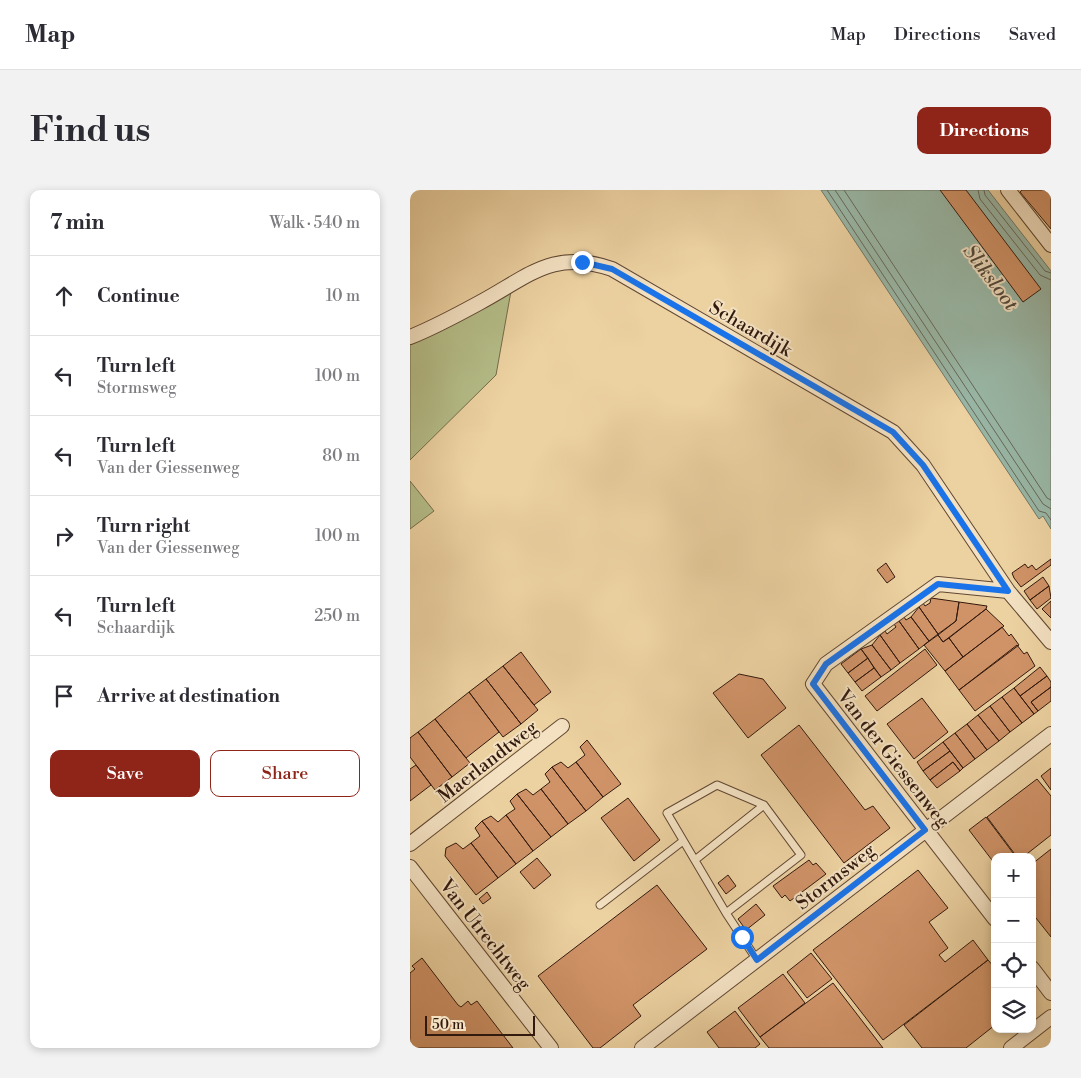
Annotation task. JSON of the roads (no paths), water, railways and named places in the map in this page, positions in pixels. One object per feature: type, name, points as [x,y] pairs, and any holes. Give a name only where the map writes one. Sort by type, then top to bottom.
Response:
[{"type":"street","points":[[1008,190],[1051,245]]},
{"type":"street","name":"Schaardijk","points":[[410,337],[479,303],[538,268],[561,262],[582,262],[612,269],[893,432],[923,465],[1008,591],[1051,642]]},
{"type":"street","name":"Van der Giessenweg","points":[[991,914],[813,684],[826,664],[938,584],[1008,591]]},
{"type":"street","name":"Maerlandtweg","points":[[410,844],[562,726]]},
{"type":"street","name":"Stormsweg","points":[[642,1048],[1051,734]]},
{"type":"street","name":"Van Utrechtweg","points":[[410,866],[551,1048]]},
{"type":"street","points":[[1036,973],[1051,993]]},
{"type":"street","points":[[1011,1048],[1051,1017]]},
{"type":"lane","points":[[726,913],[801,855],[764,805],[718,784],[668,813],[726,913],[757,960]]},
{"type":"lane","points":[[695,860],[764,805]]},
{"type":"lane","points":[[600,905],[683,840]]},
{"type":"water","name":"Sliksloot","points":[[821,190],[988,190],[1051,271],[1051,529],[1043,516],[1039,519]]}]
